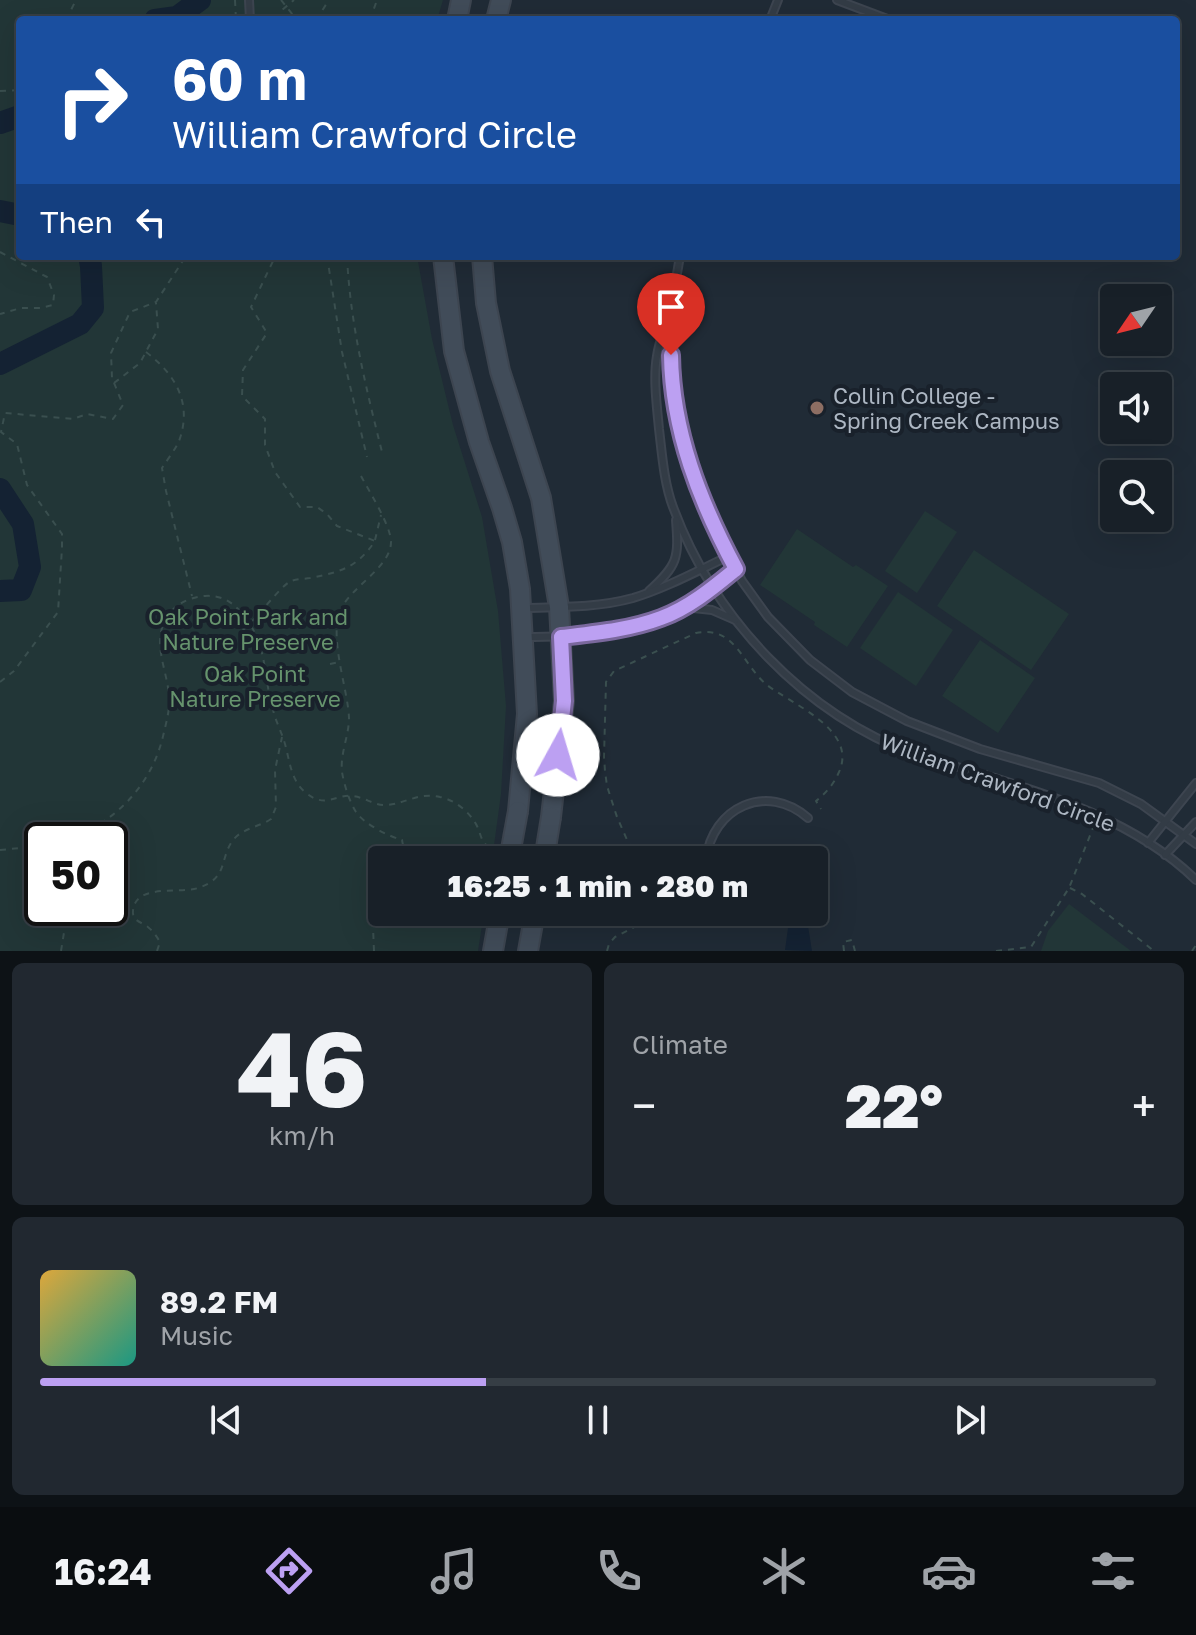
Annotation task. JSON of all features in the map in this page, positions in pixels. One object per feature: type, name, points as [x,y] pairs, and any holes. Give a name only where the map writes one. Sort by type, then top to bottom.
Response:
[{"type":"main road","points":[[443,260],[454,351],[512,542],[520,589],[527,714],[512,846]]},
{"type":"main road","points":[[482,260],[486,303],[497,356],[541,498],[559,607],[564,701],[546,846]]},
{"type":"main road","points":[[493,951],[497,926]]},
{"type":"main road","points":[[528,951],[532,926]]},
{"type":"lane","points":[[837,0],[879,16]]},
{"type":"lane","name":"William Crawford Circle","points":[[679,260],[656,358],[662,454],[672,505],[702,569],[766,657],[839,717],[877,738],[918,756],[1016,784],[1075,806],[1148,843],[1180,864],[1196,880]]},
{"type":"lane","name":"William Crawford Circle","points":[[670,308],[671,378],[683,446],[705,508],[742,581],[768,617],[810,660],[852,692],[907,721],[980,749],[1099,783],[1141,804],[1196,844]]},
{"type":"lane","points":[[647,593],[668,574],[676,559],[676,514]]},
{"type":"lane","points":[[521,608],[602,604],[630,599],[663,588],[729,556]]},
{"type":"lane","points":[[523,637],[561,637],[635,626],[665,617],[714,587],[736,569]]},
{"type":"lane","points":[[682,607],[712,610],[738,622]]},
{"type":"lane","points":[[1148,843],[1196,783]]},
{"type":"lane","points":[[709,846],[721,821],[745,805],[777,802],[808,818]]},
{"type":"lane","points":[[1165,855],[1196,822]]},
{"type":"path","points":[[281,0],[294,16]]},
{"type":"path","points":[[280,16],[294,0]]},
{"type":"path","points":[[324,16],[321,14],[329,0]]},
{"type":"path","points":[[0,252],[47,277],[54,295],[53,305],[0,314]]},
{"type":"path","points":[[0,682],[14,671],[58,612],[62,548],[62,534],[27,485],[17,444],[1,432],[5,413],[73,419],[87,414],[113,419],[123,405],[112,378],[111,353],[130,312],[156,302],[183,260]]},
{"type":"path","points":[[274,260],[251,307],[267,333],[243,370],[242,396],[265,419],[265,445],[275,472],[300,507],[317,507],[337,526],[375,541]]},
{"type":"path","points":[[328,260],[340,342],[367,457]]},
{"type":"path","points":[[347,260],[356,338],[382,452]]},
{"type":"path","points":[[114,383],[140,363],[158,329],[156,302]]},
{"type":"path","points":[[146,352],[164,365],[179,387],[184,414],[179,441],[162,468],[192,599]]},
{"type":"path","points":[[361,476],[389,533],[390,550],[381,564],[352,593],[337,621],[349,720],[342,768],[357,814],[387,835],[402,840],[403,846]]},
{"type":"path","points":[[242,631],[288,581],[348,568],[375,541],[381,515]]},
{"type":"path","points":[[103,822],[133,798],[158,755],[169,698],[159,640],[164,622],[172,610],[186,600],[208,596],[221,597],[237,608],[259,643],[278,728],[292,773],[304,791],[324,801],[349,795],[385,805],[416,796],[446,798],[470,816],[484,843],[489,846]]},
{"type":"path","points":[[630,846],[607,786],[604,757],[606,682],[614,671],[696,633],[715,633],[726,638],[763,682],[823,723],[837,737],[843,761],[832,784],[816,801],[821,809]]},
{"type":"path","points":[[330,664],[340,661]]},
{"type":"path","points":[[157,951],[160,942],[154,933],[134,917],[137,901],[153,891],[183,892],[200,888],[222,871],[233,840],[271,819],[276,807],[275,770],[282,736]]},
{"type":"path","points":[[1025,951],[1031,947],[1069,888],[1093,828]]},
{"type":"path","points":[[0,850],[24,848]]},
{"type":"path","points":[[1069,888],[1082,894],[1154,951]]},
{"type":"path","points":[[61,951],[65,926]]},
{"type":"path","points":[[373,926],[374,951]]},
{"type":"path","points":[[607,951],[615,937],[636,926]]},
{"type":"path","points":[[844,951],[843,942],[852,940],[855,951]]},
{"type":"path","points":[[1192,951],[1196,945]]},
{"type":"path","points":[[996,951],[1031,947]]},
{"type":"green space","name":"Oak Point Park and Nature Preserve","points":[[0,0],[443,0],[438,16],[16,16],[16,260],[418,260],[432,339],[453,425],[482,517],[498,611],[506,706],[501,794],[494,846],[368,846],[368,926],[482,926],[478,951],[0,951]]},
{"type":"green space","points":[[925,511],[957,532],[917,593],[885,571]]},
{"type":"green space","points":[[797,529],[853,567],[856,565],[888,586],[847,647],[760,585]]},
{"type":"green space","points":[[974,550],[1069,614],[1031,670],[937,606]]},
{"type":"green space","points":[[898,592],[953,630],[916,686],[860,648]]},
{"type":"green space","points":[[980,640],[1035,678],[998,733],[942,696]]},
{"type":"green space","points":[[1069,904],[1131,951],[1041,951],[1048,931]]},
{"type":"water","points":[[808,926],[812,951],[785,950],[788,928]]},
{"type":"waterway","points":[[178,16],[200,0]]},
{"type":"waterway","points":[[0,123],[16,117]]},
{"type":"waterway","points":[[0,211],[16,214]]},
{"type":"waterway","points":[[0,364],[80,324],[93,308],[90,260]]},
{"type":"waterway","points":[[0,489],[23,524],[30,567],[21,590],[0,591]]},
{"type":"place","name":"Collin College - Spring Creek Campus","points":[[817,408]]},
{"type":"route","points":[[558,755],[564,701],[561,637],[604,632],[665,617],[714,587],[736,569],[705,508],[683,446],[671,378],[671,355]]},
{"type":"park label","name":"Oak Point Nature Preserve","points":[[255,686]]}]
